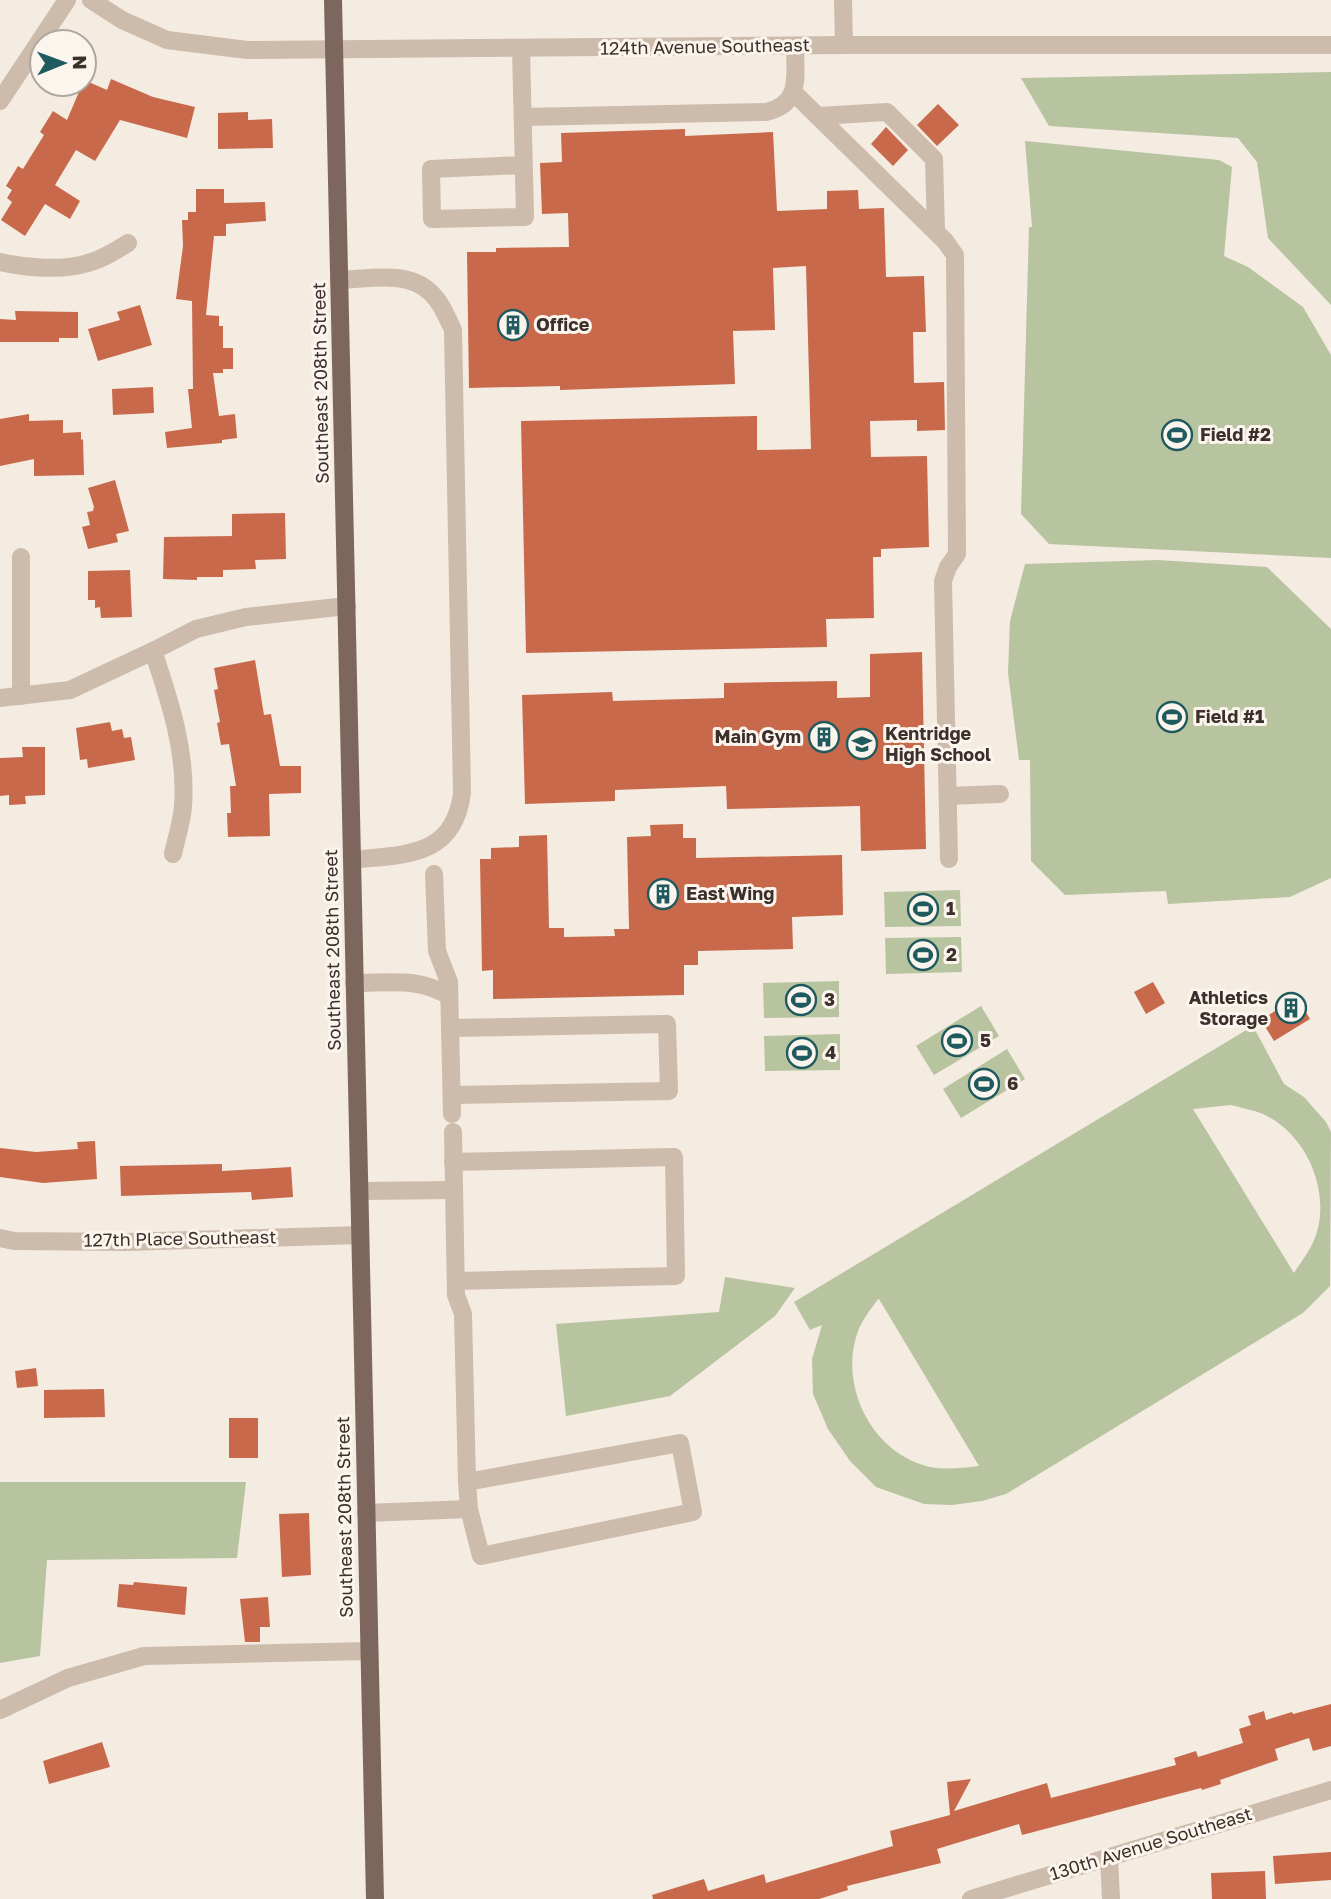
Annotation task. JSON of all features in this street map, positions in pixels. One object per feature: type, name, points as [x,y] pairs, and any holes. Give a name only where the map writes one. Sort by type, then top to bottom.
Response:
[{"type":"main road","name":"Southeast 208th Street","points":[[333,0],[375,1899]]},
{"type":"street","points":[[0,101],[67,0]]},
{"type":"street","name":"124th Avenue Southeast","points":[[91,0],[122,20],[167,40],[247,50],[844,45],[1331,45]]},
{"type":"street","points":[[844,0],[844,45]]},
{"type":"street","points":[[523,117],[766,112],[780,109],[790,100],[795,86],[795,46]]},
{"type":"street","points":[[521,48],[523,117],[524,165],[525,217],[432,219],[431,169],[524,165]]},
{"type":"street","points":[[793,92],[936,232],[955,255],[957,554],[943,581],[949,859]]},
{"type":"street","points":[[817,116],[887,112],[934,159],[936,232]]},
{"type":"street","points":[[0,262],[36,267],[87,264],[128,243]]},
{"type":"street","points":[[339,280],[414,279],[438,301],[453,330],[454,343],[462,779],[460,808],[455,824],[426,849],[411,854],[352,860]]},
{"type":"street","points":[[21,557],[21,696]]},
{"type":"street","points":[[0,698],[70,690],[196,628],[246,617],[347,607]]},
{"type":"street","points":[[153,651],[171,705],[183,764],[183,808],[173,854]]},
{"type":"street","points":[[947,796],[1000,794]]},
{"type":"street","points":[[434,874],[437,951],[447,975],[449,996],[452,1114]]},
{"type":"street","points":[[354,983],[417,983],[433,986],[449,996]]},
{"type":"street","points":[[450,1028],[667,1024],[670,1091],[452,1095]]},
{"type":"street","points":[[453,1132],[456,1295],[463,1314],[467,1482],[481,1556],[693,1512],[680,1443],[467,1482]]},
{"type":"street","points":[[453,1162],[674,1157],[676,1276],[456,1280]]},
{"type":"street","points":[[359,1191],[454,1190]]},
{"type":"street","name":"127th Place Southeast","points":[[0,1238],[15,1241],[90,1242],[360,1235]]},
{"type":"street","points":[[366,1513],[470,1509]]},
{"type":"street","points":[[0,1710],[68,1678],[144,1656],[369,1651]]},
{"type":"street","name":"130th Avenue Southeast","points":[[971,1899],[1331,1790]]},
{"type":"street","points":[[1109,1857],[1111,1899]]},
{"type":"green space","points":[[1331,72],[1331,305],[1268,238],[1257,162],[1238,138],[1049,126],[1021,78]]},
{"type":"green space","name":"Field #2","points":[[1025,141],[1219,160],[1232,167],[1224,256],[1248,267],[1303,307],[1331,355],[1331,558],[1049,544],[1021,514],[1029,227],[1032,227]]},
{"type":"green space","name":"Field #1","points":[[1158,560],[1267,567],[1331,629],[1331,878],[1290,897],[1168,904],[1166,891],[1065,895],[1031,861],[1030,760],[1019,760],[1008,673],[1010,621],[1025,564]]},
{"type":"green space","name":"1","points":[[960,890],[961,926],[885,927],[884,892]]},
{"type":"green space","name":"2","points":[[961,937],[962,972],[886,974],[885,938]]},
{"type":"green space","name":"3","points":[[839,981],[839,1017],[764,1018],[763,983]]},
{"type":"green space","name":"5","points":[[981,1006],[999,1036],[934,1075],[916,1046]]},
{"type":"green space","points":[[1253,1026],[1284,1084],[1304,1097],[1326,1122],[1331,1132],[1330,1286],[1303,1313],[1006,1494],[952,1505],[924,1504],[876,1487],[850,1461],[828,1429],[813,1394],[812,1359],[822,1325],[810,1330],[794,1302]],"holes":[[[1231,1105],[1263,1114],[1278,1123],[1292,1135],[1311,1165],[1317,1182],[1320,1218],[1314,1240],[1294,1273],[1193,1109]],[[879,1299],[979,1466],[936,1468],[909,1460],[891,1448],[876,1433],[865,1415],[857,1395],[853,1352],[858,1331]]]},
{"type":"green space","name":"4","points":[[840,1034],[840,1070],[765,1071],[764,1036]]},
{"type":"green space","name":"6","points":[[1007,1049],[1025,1079],[961,1118],[943,1089]]},
{"type":"green space","points":[[725,1277],[795,1288],[775,1316],[670,1396],[566,1416],[556,1324],[719,1312]]},
{"type":"green space","points":[[0,1482],[246,1482],[237,1558],[47,1560],[40,1656],[0,1663]]},
{"type":"building","points":[[111,79],[153,97],[195,107],[187,138],[120,120],[95,161],[76,150],[55,185],[80,201],[70,219],[45,204],[25,236],[1,220],[12,202],[7,198],[12,190],[6,186],[18,166],[23,169],[44,135],[40,132],[53,111],[67,120],[76,98],[98,98],[98,86],[107,90]]},
{"type":"building","points":[[938,104],[959,125],[937,146],[917,125]]},
{"type":"building","points":[[248,112],[248,120],[272,119],[273,148],[218,149],[218,113]]},
{"type":"building","points":[[886,127],[908,150],[893,166],[871,144]]},
{"type":"building","points":[[685,129],[685,136],[773,132],[777,211],[827,209],[827,191],[858,190],[859,209],[884,208],[886,277],[924,276],[926,332],[913,332],[914,383],[944,382],[945,430],[917,431],[917,420],[870,421],[871,457],[927,456],[929,547],[881,549],[881,557],[873,557],[874,618],[826,619],[827,647],[526,653],[521,421],[757,416],[757,450],[811,449],[806,266],[773,268],[775,330],[733,331],[735,384],[560,390],[560,386],[469,388],[467,252],[496,252],[496,248],[569,247],[568,213],[542,214],[540,163],[562,162],[561,133]]},
{"type":"building","points":[[196,189],[224,189],[224,203],[265,202],[266,221],[226,224],[226,236],[214,236],[206,315],[219,316],[219,326],[223,326],[223,348],[233,348],[233,369],[213,373],[219,416],[235,414],[237,438],[222,440],[222,443],[167,448],[165,432],[192,428],[188,389],[193,389],[192,301],[176,299],[183,246],[182,220],[188,220],[188,212],[196,212]]},
{"type":"building","points":[[140,305],[152,345],[98,361],[88,329],[120,320],[117,312]]},
{"type":"building","points":[[15,311],[78,312],[78,338],[59,338],[59,342],[0,342],[0,319],[16,320]]},
{"type":"building","points":[[153,387],[154,413],[113,415],[112,389]]},
{"type":"building","points":[[29,414],[29,421],[63,420],[63,433],[81,432],[84,475],[34,476],[34,459],[0,466],[0,419]]},
{"type":"building","points":[[115,480],[129,531],[116,534],[118,542],[88,549],[82,527],[90,525],[87,512],[93,511],[94,507],[88,488]]},
{"type":"building","points":[[285,513],[286,559],[255,560],[256,569],[223,570],[223,577],[197,577],[197,580],[163,579],[164,537],[232,536],[232,514]]},
{"type":"building","points":[[130,570],[132,617],[101,618],[100,607],[95,608],[95,600],[88,600],[88,571]]},
{"type":"building","points":[[922,652],[926,849],[861,851],[860,806],[727,809],[726,786],[615,790],[615,801],[525,804],[522,695],[612,692],[613,701],[724,698],[724,683],[837,681],[837,698],[870,697],[870,654]]},
{"type":"building","points":[[255,660],[264,715],[271,714],[280,766],[301,766],[301,793],[269,794],[270,836],[228,837],[230,786],[236,786],[229,744],[221,745],[214,668]]},
{"type":"building","points":[[110,722],[112,731],[122,729],[124,738],[131,737],[135,760],[88,768],[87,759],[80,760],[76,728]]},
{"type":"building","points":[[22,747],[45,747],[45,795],[25,796],[26,804],[9,805],[9,795],[0,796],[0,758],[23,757]]},
{"type":"building","name":"East Wing","points":[[683,824],[683,838],[696,838],[696,858],[842,855],[843,915],[792,917],[793,949],[698,951],[698,965],[684,965],[684,995],[493,999],[493,970],[482,971],[480,859],[491,859],[491,848],[519,847],[519,836],[547,835],[549,928],[564,928],[564,937],[615,936],[614,929],[629,929],[627,837],[651,836],[650,825]]},
{"type":"building","points":[[1153,982],[1165,1003],[1146,1014],[1134,992]]},
{"type":"building","name":"Athletics Storage","points":[[1297,997],[1310,1019],[1274,1041],[1261,1020]]},
{"type":"building","points":[[95,1141],[97,1179],[43,1183],[0,1177],[0,1148],[36,1152],[78,1149],[77,1142]]},
{"type":"building","points":[[222,1164],[222,1171],[291,1167],[293,1197],[252,1200],[251,1192],[121,1196],[120,1166]]},
{"type":"building","points":[[36,1368],[38,1386],[17,1388],[15,1371]]},
{"type":"building","points":[[104,1389],[105,1417],[44,1418],[44,1390]]},
{"type":"building","points":[[229,1418],[258,1418],[258,1458],[229,1458]]},
{"type":"building","points":[[309,1513],[311,1575],[282,1577],[279,1514]]},
{"type":"building","points":[[134,1582],[187,1587],[185,1615],[117,1607],[119,1584],[133,1585]]},
{"type":"building","points":[[268,1597],[270,1627],[260,1627],[260,1642],[245,1642],[240,1599]]},
{"type":"building","points":[[1331,1704],[1331,1746],[1313,1751],[1309,1738],[1275,1749],[1278,1760],[1220,1780],[1221,1784],[1202,1790],[1201,1788],[1022,1835],[1019,1824],[937,1849],[941,1863],[847,1886],[848,1890],[819,1899],[653,1899],[652,1895],[704,1879],[708,1891],[764,1874],[766,1883],[893,1846],[890,1831],[950,1815],[947,1782],[971,1779],[954,1811],[1047,1783],[1051,1798],[1176,1765],[1174,1758],[1196,1751],[1198,1757],[1243,1743],[1239,1729],[1251,1725],[1248,1716],[1264,1711],[1266,1720]]},
{"type":"building","points":[[102,1742],[110,1767],[49,1784],[43,1761]]},
{"type":"building","points":[[1331,1852],[1331,1880],[1275,1884],[1273,1856]]},
{"type":"building","points":[[1265,1871],[1266,1899],[1212,1899],[1211,1873]]},
{"type":"place","name":"Office","points":[[513,325]]},
{"type":"place","name":"Field #2","points":[[1177,435]]},
{"type":"place","name":"Field #1","points":[[1172,717]]},
{"type":"place","name":"Main Gym","points":[[824,737]]},
{"type":"place","name":"Kentridge High School","points":[[862,744]]},
{"type":"place","name":"East Wing","points":[[663,894]]},
{"type":"place","name":"1","points":[[923,909]]},
{"type":"place","name":"2","points":[[923,955]]},
{"type":"place","name":"3","points":[[801,1000]]},
{"type":"place","name":"Athletics Storage","points":[[1291,1008]]},
{"type":"place","name":"5","points":[[957,1041]]},
{"type":"place","name":"4","points":[[802,1053]]},
{"type":"place","name":"6","points":[[984,1084]]}]
